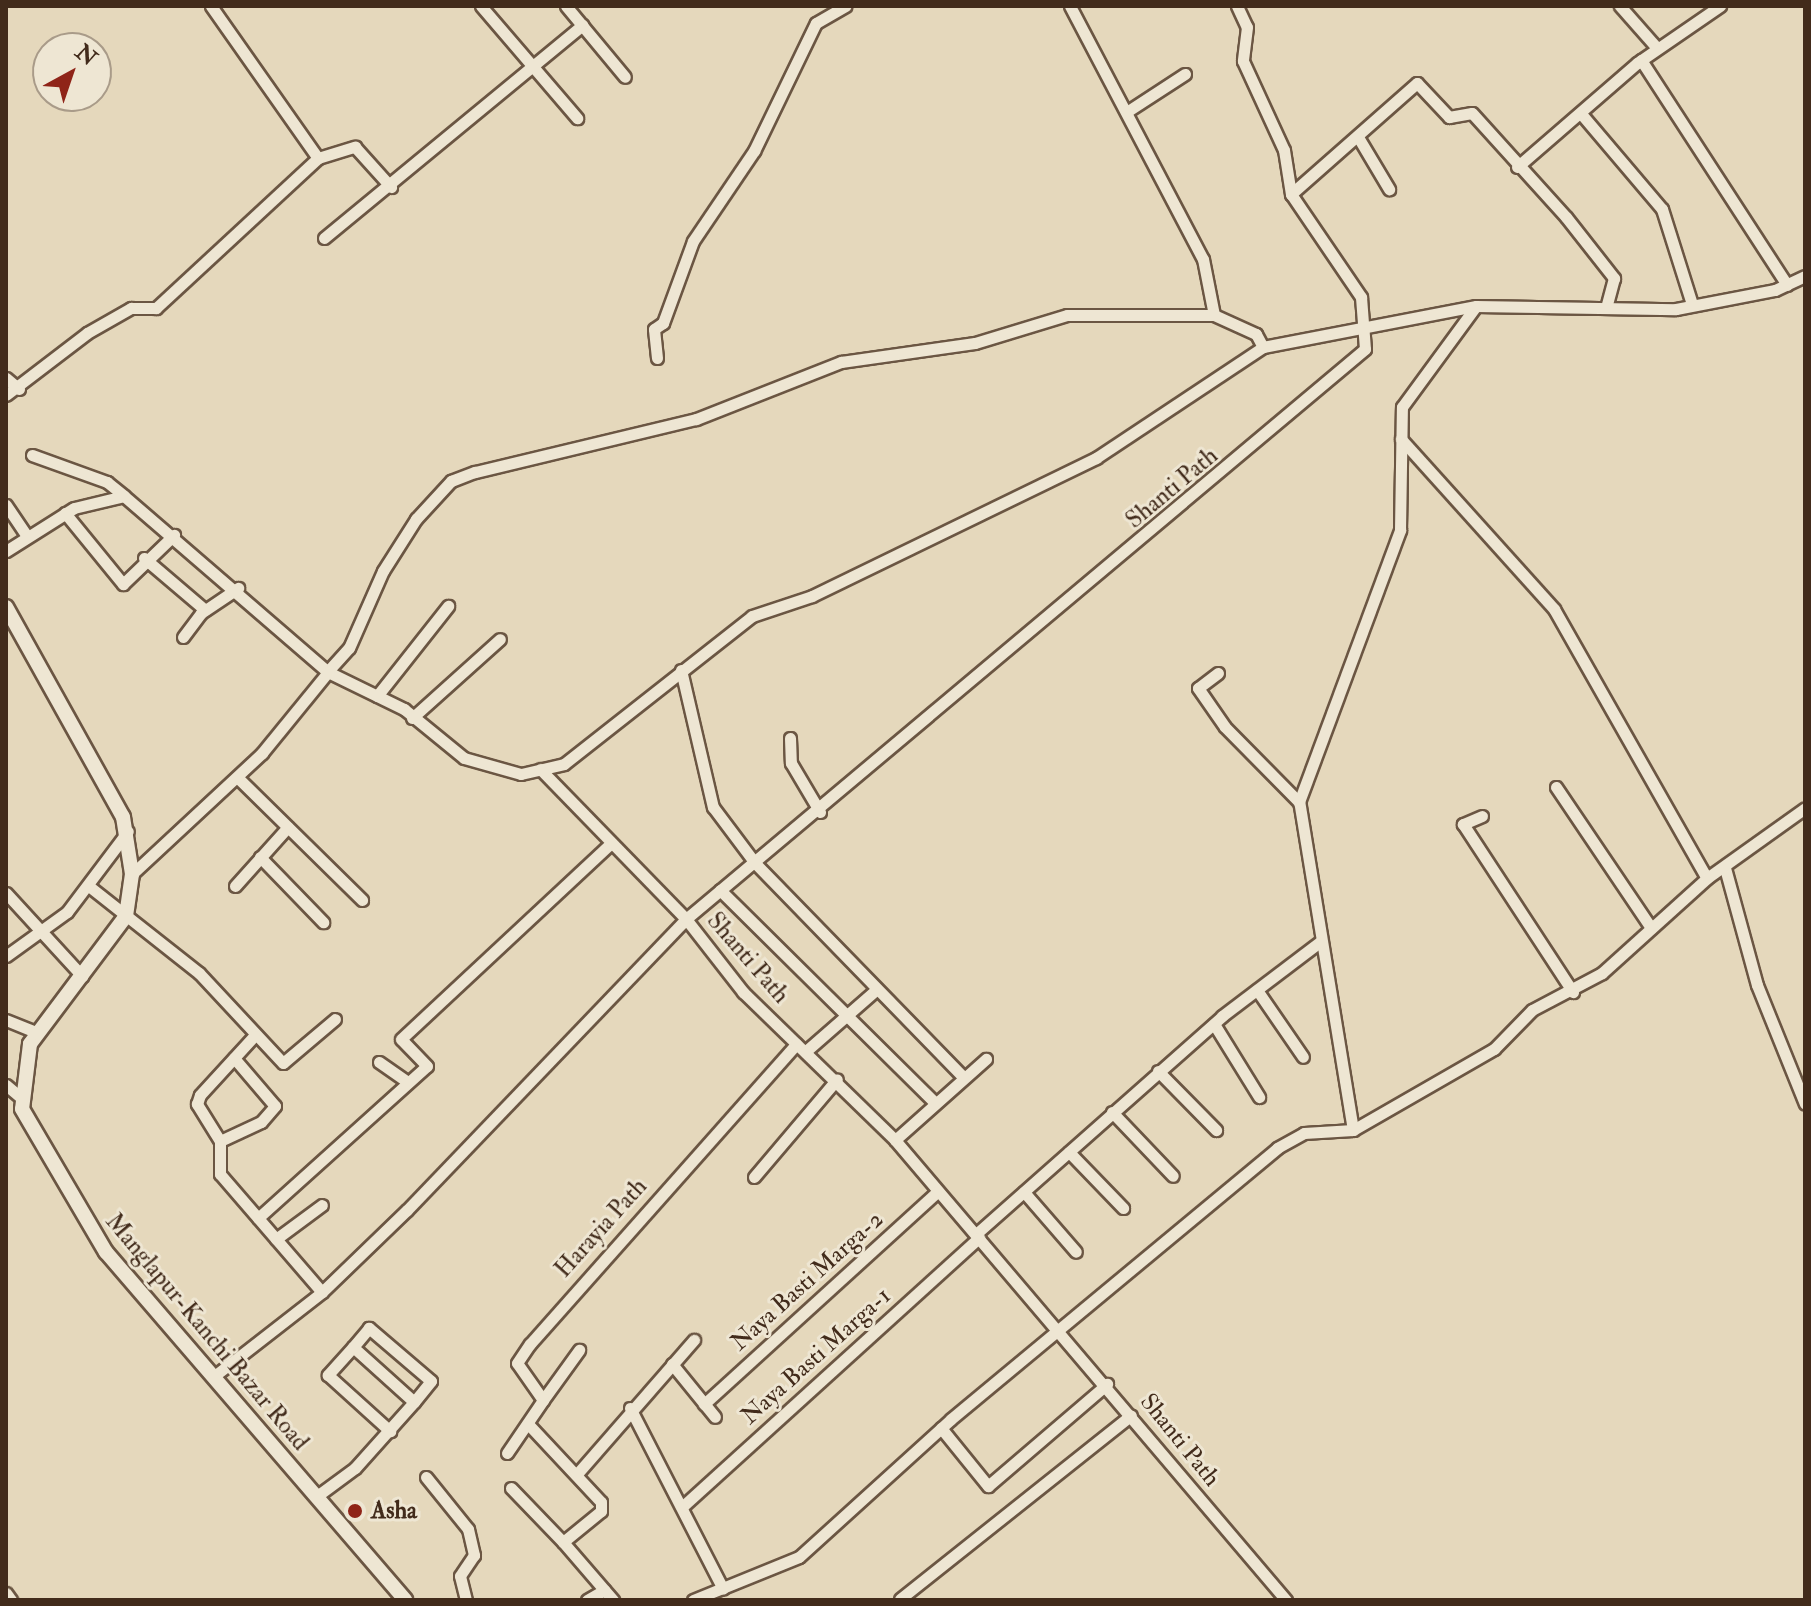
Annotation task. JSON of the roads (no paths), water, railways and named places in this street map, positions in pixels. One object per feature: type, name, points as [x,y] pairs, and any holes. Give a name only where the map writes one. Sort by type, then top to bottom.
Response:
[{"type":"street","points":[[211,6],[318,158]]},
{"type":"street","points":[[481,6],[577,118]]},
{"type":"street","points":[[566,6],[625,77]]},
{"type":"street","points":[[657,358],[654,329],[663,323],[693,241],[754,151],[816,23],[846,6]]},
{"type":"street","points":[[1070,6],[1128,111],[1203,259],[1214,315]]},
{"type":"street","points":[[1620,6],[1657,48]]},
{"type":"street","points":[[1693,6],[1702,17]]},
{"type":"street","points":[[1517,167],[1583,116],[1641,60],[1720,6]]},
{"type":"street","points":[[1241,7],[1247,27],[1243,61],[1284,150],[1291,194],[1361,297],[1365,324]]},
{"type":"street","points":[[324,238],[391,187],[582,25]]},
{"type":"street","points":[[1641,60],[1787,285]]},
{"type":"street","points":[[1128,111],[1185,74]]},
{"type":"street","points":[[1291,194],[1417,83],[1449,117],[1472,113],[1609,270],[1606,307]]},
{"type":"street","points":[[1583,116],[1662,209],[1692,304]]},
{"type":"street","points":[[1358,137],[1389,189]]},
{"type":"street","points":[[6,395],[19,389],[87,333],[131,308],[156,308],[318,158],[355,147],[391,187]]},
{"type":"street","points":[[32,455],[107,482],[238,588],[328,671],[377,696],[489,769],[540,769],[564,764],[752,616],[812,596],[1096,458],[1263,347],[1365,324],[1476,306],[1692,304],[1787,285],[1805,276]]},
{"type":"street","points":[[1353,1130],[1299,802],[1400,530],[1402,407],[1425,367],[1476,306]]},
{"type":"street","points":[[132,874],[238,778],[349,648],[395,550],[451,481],[696,419],[841,362],[975,343],[1067,315],[1214,315],[1256,334],[1263,347]]},
{"type":"street","name":"Shanti Path","points":[[1286,1600],[1107,1384],[895,1140],[837,1079],[743,992],[686,919],[820,812],[1289,418],[1365,349],[1365,324]]},
{"type":"street","points":[[6,378],[19,389]]},
{"type":"street","points":[[1401,439],[1554,609],[1707,878]]},
{"type":"street","points":[[6,551],[26,535],[65,513],[124,496]]},
{"type":"street","points":[[6,505],[26,535]]},
{"type":"street","points":[[65,513],[123,584],[144,558],[174,535]]},
{"type":"street","points":[[144,558],[205,610]]},
{"type":"street","points":[[183,637],[205,610],[238,588]]},
{"type":"street","points":[[377,696],[448,606]]},
{"type":"street","points":[[6,1085],[19,1096],[35,1032],[82,976],[126,916],[132,874],[128,830],[7,611]]},
{"type":"street","points":[[412,718],[500,639]]},
{"type":"street","points":[[681,670],[704,791],[755,863],[961,1075]]},
{"type":"street","points":[[1218,673],[1198,688],[1225,727],[1299,802]]},
{"type":"street","points":[[790,738],[791,763],[820,812]]},
{"type":"street","points":[[213,1377],[322,1292],[686,919],[540,769]]},
{"type":"street","points":[[238,778],[362,900]]},
{"type":"street","points":[[1556,787],[1651,928]]},
{"type":"street","points":[[693,1600],[799,1557],[941,1428],[1277,1148],[1304,1133],[1353,1130],[1494,1049],[1532,1010],[1573,992],[1707,878],[1805,808]]},
{"type":"street","points":[[1482,816],[1463,824],[1573,992]]},
{"type":"street","points":[[235,886],[288,827]]},
{"type":"street","points":[[6,956],[41,934],[90,887],[128,830]]},
{"type":"street","points":[[258,1218],[427,1066],[401,1039],[611,843]]},
{"type":"street","points":[[260,857],[323,922]]},
{"type":"street","points":[[1725,868],[1757,985],[1805,1104]]},
{"type":"street","points":[[90,887],[199,973],[254,1036],[283,1063],[335,1019]]},
{"type":"street","points":[[720,890],[933,1101]]},
{"type":"street","points":[[6,893],[82,976]]},
{"type":"street","name":"Naya Basti Marga-1","points":[[682,1507],[1158,1071],[1320,942]]},
{"type":"street","points":[[801,1048],[877,989]]},
{"type":"street","points":[[1257,990],[1303,1057]]},
{"type":"street","points":[[6,1020],[35,1032]]},
{"type":"street","points":[[1214,1024],[1259,1097]]},
{"type":"street","points":[[254,1036],[197,1104],[220,1141],[220,1174],[322,1292]]},
{"type":"street","name":"Harayia Path","points":[[543,1400],[517,1363],[530,1344],[801,1048]]},
{"type":"street","points":[[220,1141],[261,1122],[275,1106],[234,1058]]},
{"type":"street","points":[[895,1140],[961,1075],[986,1059]]},
{"type":"street","points":[[379,1062],[408,1082]]},
{"type":"street","points":[[1158,1071],[1216,1130]]},
{"type":"street","points":[[754,1177],[837,1079]]},
{"type":"street","name":"Manglapur-Kanchi Bazar Road","points":[[19,1096],[97,1239],[405,1600]]},
{"type":"street","points":[[1112,1112],[1173,1176]]},
{"type":"street","points":[[1069,1152],[1123,1208]]},
{"type":"street","name":"Naya Basti Marga-2","points":[[704,1404],[938,1191]]},
{"type":"street","points":[[1024,1192],[1076,1252]]},
{"type":"street","points":[[276,1239],[322,1205]]},
{"type":"street","points":[[317,1496],[390,1431],[431,1381],[369,1328],[328,1375],[390,1431]]},
{"type":"street","points":[[577,1474],[630,1408],[694,1340]]},
{"type":"street","points":[[353,1347],[414,1402]]},
{"type":"street","points":[[507,1453],[579,1350]]},
{"type":"street","points":[[672,1364],[715,1417]]},
{"type":"street","points":[[941,1428],[988,1486],[1107,1384]]},
{"type":"street","points":[[630,1408],[723,1589]]},
{"type":"street","points":[[900,1599],[1131,1415]]},
{"type":"street","points":[[529,1425],[577,1474],[601,1511],[563,1542]]},
{"type":"street","points":[[426,1477],[468,1530],[474,1555],[460,1576],[466,1600]]},
{"type":"street","points":[[511,1488],[613,1600]]},
{"type":"street","points":[[587,1600],[604,1590]]},
{"type":"street","points":[[6,1593],[11,1600]]},
{"type":"place","name":"Asha","points":[[355,1511]]}]
